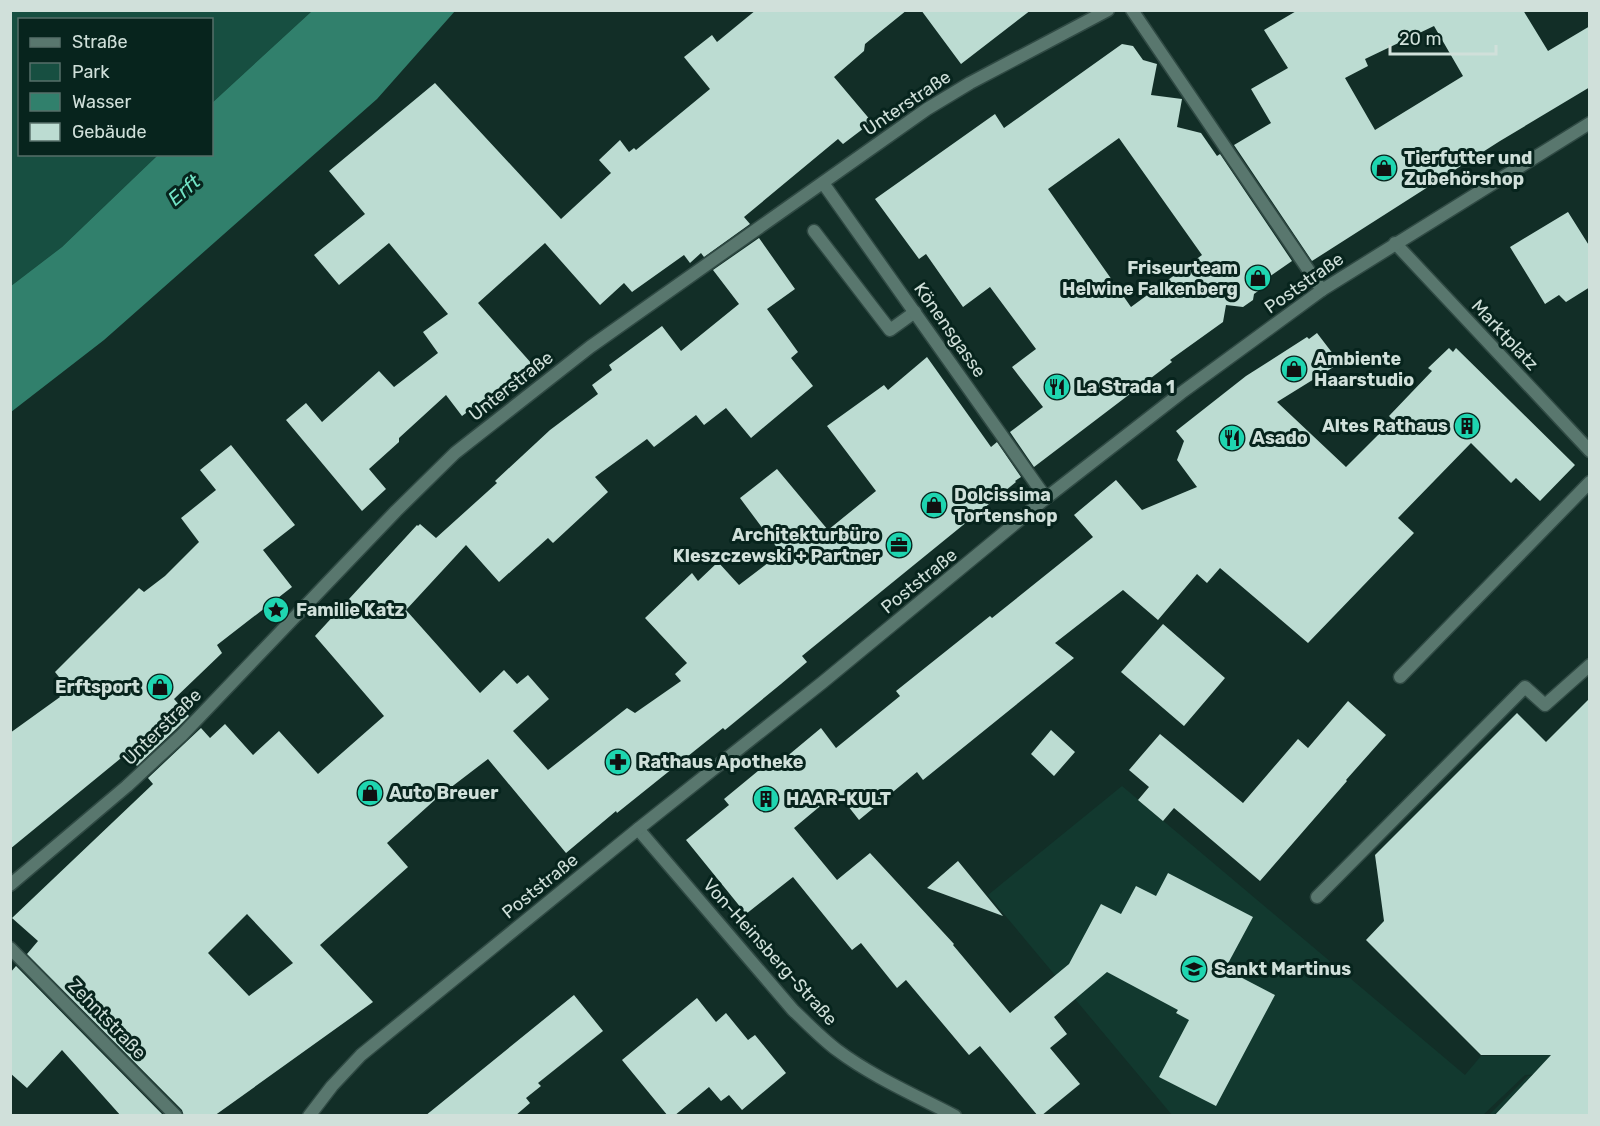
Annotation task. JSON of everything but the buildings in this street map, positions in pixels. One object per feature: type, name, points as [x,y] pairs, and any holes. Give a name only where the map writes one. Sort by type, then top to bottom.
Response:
[{"type":"street","name":"Unterstraße","points":[[10,885],[169,748],[396,511],[455,453],[590,347],[927,109],[993,70],[1108,10]]},
{"type":"street","points":[[1132,10],[1322,290]]},
{"type":"street","name":"Poststraße","points":[[309,1116],[332,1086],[361,1055],[638,829],[824,682],[1046,498],[1181,393],[1322,290],[1590,123]]},
{"type":"street","name":"Könensgasse","points":[[823,183],[1046,498]]},
{"type":"street","points":[[814,231],[890,330],[915,312]]},
{"type":"street","name":"Marktplatz","points":[[1395,243],[1590,451]]},
{"type":"street","points":[[1400,678],[1590,482]]},
{"type":"street","points":[[1317,897],[1525,687],[1545,705],[1590,665]]},
{"type":"street","name":"Von-Heinsberg-Straße","points":[[638,829],[786,1002],[821,1037],[871,1072],[955,1116]]},
{"type":"street","name":"Zehntstraße","points":[[10,948],[176,1116]]},
{"type":"shaded area","name":"Sankt Martinus","points":[[1122,786],[1465,1075],[1481,1056],[1576,1055],[1589,1042],[1589,1066],[1583,1073],[1589,1069],[1589,1115],[1489,1115],[1528,1076],[1581,1072],[1525,1075],[1483,1115],[1172,1115],[988,895]]},
{"type":"green space","points":[[11,11],[312,11],[213,102],[213,18],[18,18],[18,156],[157,156],[62,247],[11,286]]},
{"type":"water","name":"Erft","points":[[312,11],[455,11],[377,99],[104,340],[11,412],[11,286],[62,247],[157,156],[213,156],[213,102]]},
{"type":"place","name":"Tierfutter und Zubehörshop","points":[[1384,168]]},
{"type":"place","name":"Friseurteam Helwine Falkenberg","points":[[1258,278]]},
{"type":"place","name":"Ambiente Haarstudio","points":[[1294,369]]},
{"type":"place","name":"La Strada 1","points":[[1057,387]]},
{"type":"place","name":"Altes Rathaus","points":[[1467,426]]},
{"type":"place","name":"Asado","points":[[1232,438]]},
{"type":"place","name":"Dolcissima Tortenshop","points":[[934,505]]},
{"type":"place","name":"Architekturbüro Kleszczewski + Partner","points":[[899,545]]},
{"type":"place","name":"Familie Katz","points":[[276,610]]},
{"type":"place","name":"Erftsport","points":[[160,687]]},
{"type":"place","name":"Rathaus Apotheke","points":[[618,762]]},
{"type":"place","name":"Auto Breuer","points":[[370,793]]},
{"type":"place","name":"HAAR-KULT","points":[[766,799]]},
{"type":"place","name":"Sankt Martinus","points":[[1194,969]]}]
